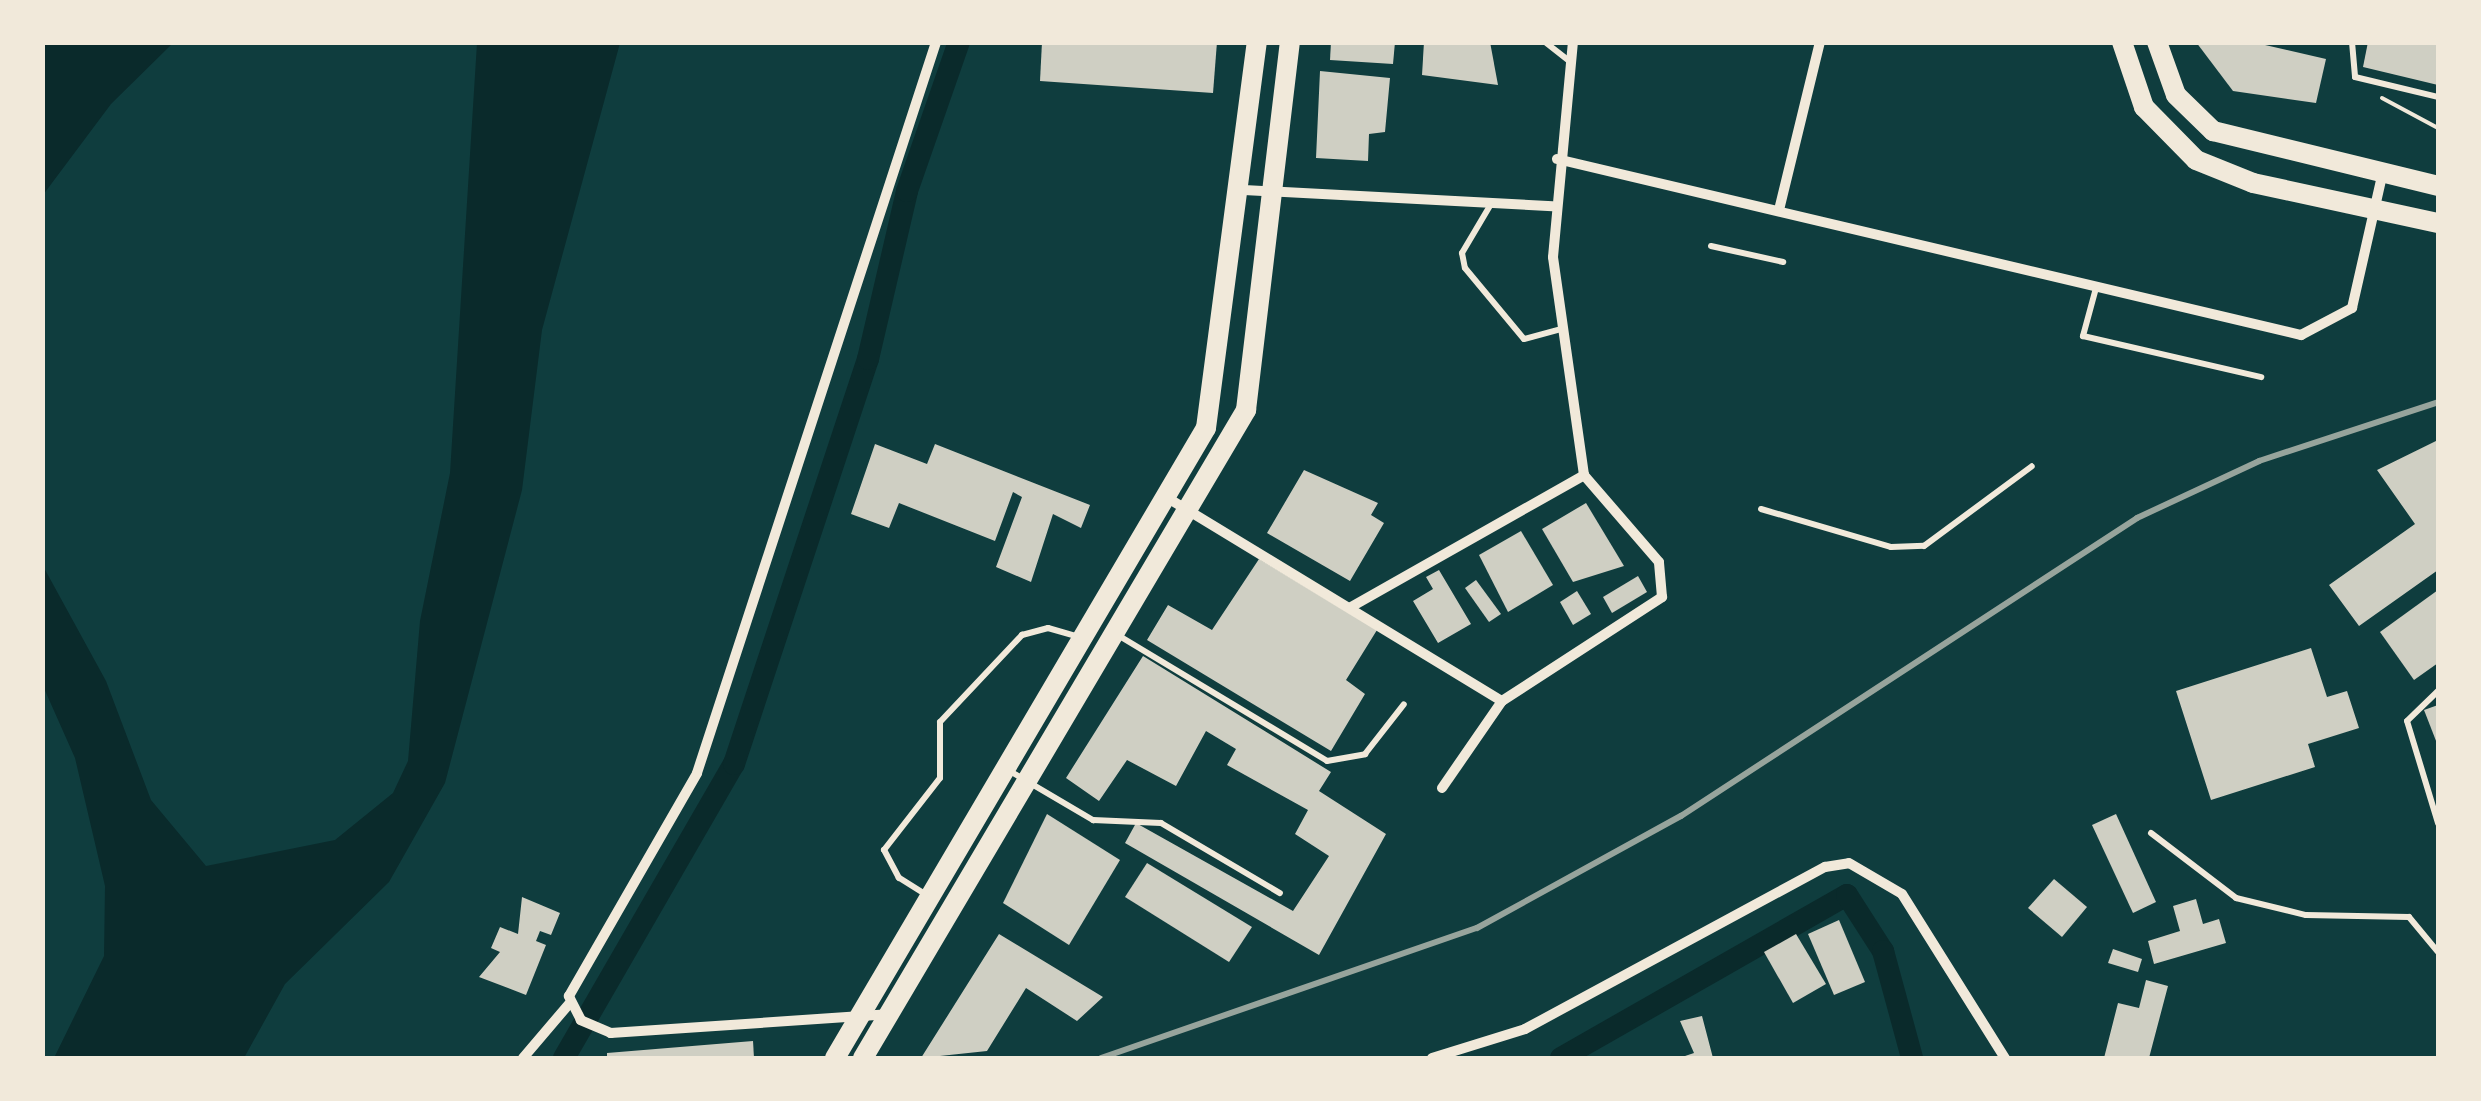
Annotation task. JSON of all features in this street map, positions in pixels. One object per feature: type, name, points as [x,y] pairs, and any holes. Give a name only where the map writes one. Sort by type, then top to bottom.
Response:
[{"type":"highway","points":[[863,1058],[891,1014],[1087,638],[1171,500],[1215,397],[1244,190],[1257,42]]},
{"type":"highway","points":[[835,1058],[930,898],[1193,514],[1253,385],[1290,42]]},
{"type":"highway","points":[[2122,42],[2136,93],[2182,151],[2253,183],[2438,223]]},
{"type":"highway","points":[[2157,42],[2176,95],[2213,131],[2438,186]]},
{"type":"street","points":[[523,1058],[569,1004],[698,773],[936,42]]},
{"type":"street","points":[[1442,788],[1502,701],[1662,597],[1659,562],[1584,475],[1553,206],[1573,42]]},
{"type":"street","points":[[1779,210],[1820,42]]},
{"type":"street","points":[[1557,160],[2096,288],[2317,332],[2352,308],[2379,209],[2383,172]]},
{"type":"street","points":[[1244,190],[1553,206]]},
{"type":"street","points":[[1351,607],[1584,475]]},
{"type":"street","points":[[1171,500],[1502,701]]},
{"type":"street","points":[[1432,1058],[1524,1028],[1809,875],[1849,863],[1884,878],[1908,903],[2005,1058]]},
{"type":"street","points":[[569,1004],[581,1020],[602,1032],[891,1014]]},
{"type":"lane","points":[[1545,42],[1571,62]]},
{"type":"lane","points":[[2352,42],[2355,76],[2438,98]]},
{"type":"lane","points":[[1492,203],[1462,253],[1464,268],[1524,339],[1565,326]]},
{"type":"lane","points":[[1711,246],[1783,262]]},
{"type":"lane","points":[[2096,288],[2083,336],[2261,377]]},
{"type":"lane","points":[[1761,509],[1891,547],[1924,546],[2032,466]]},
{"type":"lane","points":[[930,898],[899,878],[884,850],[940,778],[940,722],[1022,635],[1048,628],[1087,638]]},
{"type":"lane","points":[[1114,634],[1327,762],[1366,754],[1404,704]]},
{"type":"lane","points":[[2438,691],[2406,721],[2438,823]]},
{"type":"lane","points":[[1016,775],[1093,820],[1161,822],[1280,893]]},
{"type":"lane","points":[[2151,832],[2236,898],[2306,916],[2409,917],[2438,952]]},
{"type":"path","points":[[2355,76],[2414,122],[2438,128]]},
{"type":"water","points":[[43,42],[173,43],[111,104],[43,195]]},
{"type":"water","points":[[477,43],[620,43],[542,330],[522,490],[445,783],[389,882],[285,984],[244,1058],[54,1058],[104,956],[105,886],[75,758],[43,686],[43,566],[106,681],[151,800],[206,866],[335,840],[393,793],[408,761],[420,621],[450,473]]},
{"type":"building","points":[[1042,42],[1217,42],[1213,93],[1040,81]]},
{"type":"building","points":[[1331,42],[1395,42],[1393,64],[1330,60]]},
{"type":"building","points":[[1424,42],[1490,42],[1498,85],[1422,75]]},
{"type":"building","points":[[2196,42],[2252,42],[2326,59],[2316,103],[2233,91]]},
{"type":"building","points":[[2368,42],[2438,42],[2438,85],[2363,67]]},
{"type":"building","points":[[1320,71],[1390,78],[1385,132],[1369,134],[1368,161],[1316,158]]},
{"type":"building","points":[[2438,440],[2438,570],[2359,626],[2329,585],[2415,524],[2377,470]]},
{"type":"building","points":[[875,444],[927,464],[935,444],[1090,505],[1081,528],[1053,514],[1031,582],[996,567],[1022,497],[1013,492],[995,541],[899,503],[889,528],[851,514]]},
{"type":"building","points":[[1304,470],[1378,503],[1371,515],[1384,523],[1350,581],[1267,533]]},
{"type":"building","points":[[1586,503],[1624,566],[1573,582],[1542,529]]},
{"type":"building","points":[[1521,531],[1553,585],[1508,612],[1479,555]]},
{"type":"building","points":[[1259,559],[1377,630],[1346,680],[1365,694],[1331,751],[1147,640],[1168,605],[1212,630]]},
{"type":"building","points":[[1439,570],[1471,624],[1438,643],[1413,601],[1433,589],[1426,577]]},
{"type":"building","points":[[1638,576],[1647,592],[1612,613],[1603,597]]},
{"type":"building","points":[[1476,580],[1501,614],[1489,622],[1465,588]]},
{"type":"building","points":[[2438,590],[2438,663],[2414,680],[2380,632]]},
{"type":"building","points":[[1577,591],[1591,614],[1573,625],[1560,602]]},
{"type":"building","points":[[2311,648],[2327,697],[2347,691],[2359,728],[2308,744],[2315,767],[2211,800],[2176,691]]},
{"type":"building","points":[[1143,656],[1331,772],[1319,791],[1386,834],[1319,955],[1125,843],[1136,823],[1293,911],[1329,856],[1295,834],[1308,810],[1227,765],[1236,749],[1206,731],[1176,786],[1127,760],[1099,801],[1066,778]]},
{"type":"building","points":[[2438,705],[2438,746],[2424,710]]},
{"type":"building","points":[[1047,814],[1120,860],[1069,945],[1003,903]]},
{"type":"building","points":[[2116,814],[2156,902],[2133,913],[2092,825]]},
{"type":"building","points":[[1147,863],[1252,927],[1229,962],[1125,897]]},
{"type":"building","points":[[2054,879],[2087,907],[2062,937],[2028,908]]},
{"type":"building","points":[[522,897],[560,913],[551,935],[540,931],[536,941],[546,945],[526,995],[479,977],[500,952],[491,948],[500,927],[518,934]]},
{"type":"building","points":[[2196,899],[2203,924],[2219,919],[2226,943],[2154,964],[2148,941],[2180,931],[2173,906]]},
{"type":"building","points":[[1839,920],[1865,982],[1834,995],[1808,934]]},
{"type":"building","points":[[999,934],[1103,997],[1077,1021],[1026,988],[987,1051],[921,1058]]},
{"type":"building","points":[[1796,934],[1826,984],[1793,1003],[1764,952]]},
{"type":"building","points":[[2113,949],[2142,959],[2138,972],[2108,963]]},
{"type":"building","points":[[2146,980],[2168,986],[2149,1058],[2104,1058],[2118,1003],[2139,1008]]},
{"type":"building","points":[[1702,1016],[1713,1058],[1679,1058],[1694,1053],[1680,1021]]},
{"type":"building","points":[[753,1041],[754,1058],[607,1058],[607,1053]]},
{"type":"waterway","points":[[564,1058],[734,764],[868,359],[907,191],[959,42]]},
{"type":"waterway","points":[[1561,1058],[1847,895],[1883,951],[1912,1058]]},
{"type":"railway","points":[[1101,1058],[1477,928],[1681,816],[2137,518],[2259,461],[2438,402]]}]
